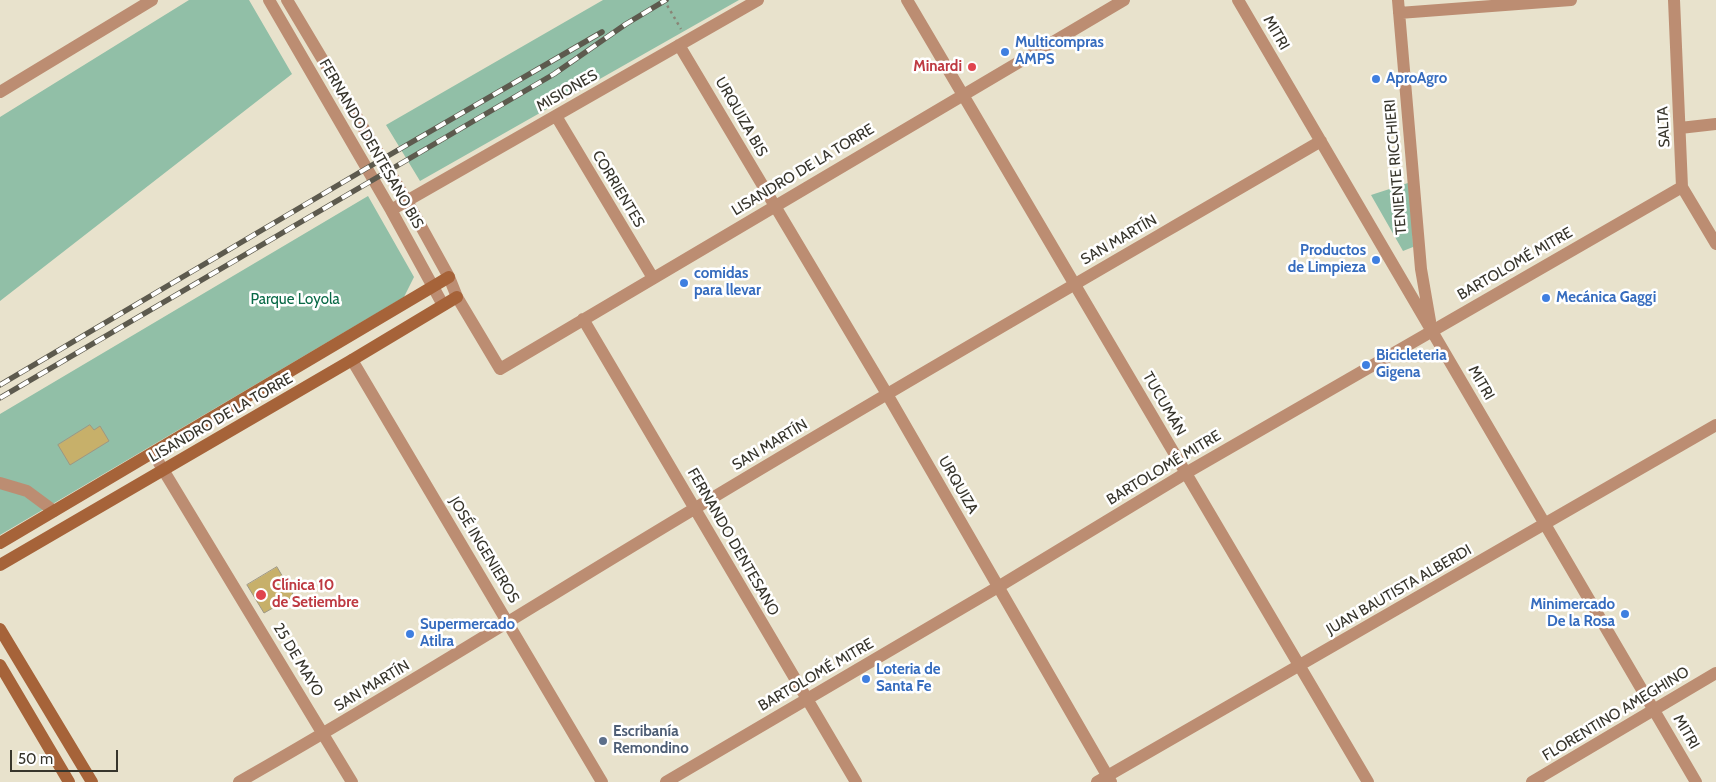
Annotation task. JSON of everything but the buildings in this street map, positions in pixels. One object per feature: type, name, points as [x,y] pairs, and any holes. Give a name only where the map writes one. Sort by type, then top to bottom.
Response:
[{"type":"street","name":"FERNANDO DENTESANO BIS","points":[[269,0],[391,210],[443,304]]},
{"type":"street","name":"FERNANDO DENTESANO BIS","points":[[287,0],[407,201],[449,278]]},
{"type":"street","name":"MISIONES","points":[[391,210],[758,0]]},
{"type":"street","name":"TUCUMÁN","points":[[907,0],[1368,782]]},
{"type":"street","name":"LISANDRO DE LA TORRE","points":[[0,565],[457,297],[500,369],[1124,0]]},
{"type":"street","name":"MITRI","points":[[1238,0],[1696,782]]},
{"type":"street","name":"TENIENTE RICCHIERI","points":[[1398,0],[1421,269],[1432,330]]},
{"type":"street","points":[[1399,13],[1571,0]]},
{"type":"street","name":"SALTA","points":[[1674,0],[1682,187],[1716,244]]},
{"type":"street","points":[[0,92],[145,2]]},
{"type":"street","name":"URQUIZA BIS","points":[[683,42],[774,206]]},
{"type":"street","name":"CORRIENTES","points":[[556,116],[653,278]]},
{"type":"street","points":[[1680,128],[1716,124]]},
{"type":"street","name":"SAN MARTÍN","points":[[239,782],[324,734],[695,508],[887,394],[1321,141]]},
{"type":"street","name":"BARTOLOMÉ MITRE","points":[[666,782],[998,587],[1186,473],[1682,187]]},
{"type":"street","name":"URQUIZA","points":[[774,206],[887,394],[998,587],[1105,780]]},
{"type":"street","name":"LISANDRO DE LA TORRE","points":[[0,543],[449,278]]},
{"type":"street","points":[[449,278],[457,297]]},
{"type":"street","name":"FERNANDO DENTESANO","points":[[583,319],[856,782]]},
{"type":"street","name":"JOSÉ INGENIEROS","points":[[352,360],[602,782]]},
{"type":"street","name":"JUAN BAUTISTA ALBERDI","points":[[1105,780],[1716,425]]},
{"type":"street","name":"25 DE MAYO","points":[[153,453],[352,782]]},
{"type":"street","points":[[0,483],[27,491],[54,511]]},
{"type":"street","points":[[0,629],[92,782]]},
{"type":"street","points":[[0,665],[69,782]]},
{"type":"street","name":"FLORENTINO AMEGHINO","points":[[1532,782],[1716,673]]},
{"type":"path","points":[[664,0],[683,42]]},
{"type":"green space","points":[[189,0],[249,0],[292,74],[0,301],[0,117]]},
{"type":"green space","points":[[603,0],[739,0],[420,181],[386,125]]},
{"type":"green space","points":[[1411,182],[1413,247],[1403,251],[1371,195]]},
{"type":"green space","name":"Parque Loyola","points":[[368,196],[414,277],[404,297],[0,535],[0,414]]},
{"type":"railway","points":[[0,398],[554,74],[626,24],[666,0]]},
{"type":"railway","points":[[0,385],[367,168],[602,32]]},
{"type":"place","name":"Multicompras AMPS","points":[[1005,52]]},
{"type":"place","name":"Minardi","points":[[972,67]]},
{"type":"place","name":"AproAgro","points":[[1376,79]]},
{"type":"place","name":"Productos de Limpieza","points":[[1376,260]]},
{"type":"place","name":"comidas para llevar","points":[[684,283]]},
{"type":"place","name":"Mecánica Gaggi","points":[[1546,298]]},
{"type":"place","name":"Bicicleteria Gigena","points":[[1366,365]]},
{"type":"place","name":"Clínica 10 de Setiembre","points":[[261,595]]},
{"type":"place","name":"Minimercado De la Rosa","points":[[1625,614]]},
{"type":"place","name":"Supermercado Atilra","points":[[410,634]]},
{"type":"place","name":"Loteria de Santa Fe","points":[[866,679]]},
{"type":"place","name":"Escribanía Remondino","points":[[603,741]]}]
